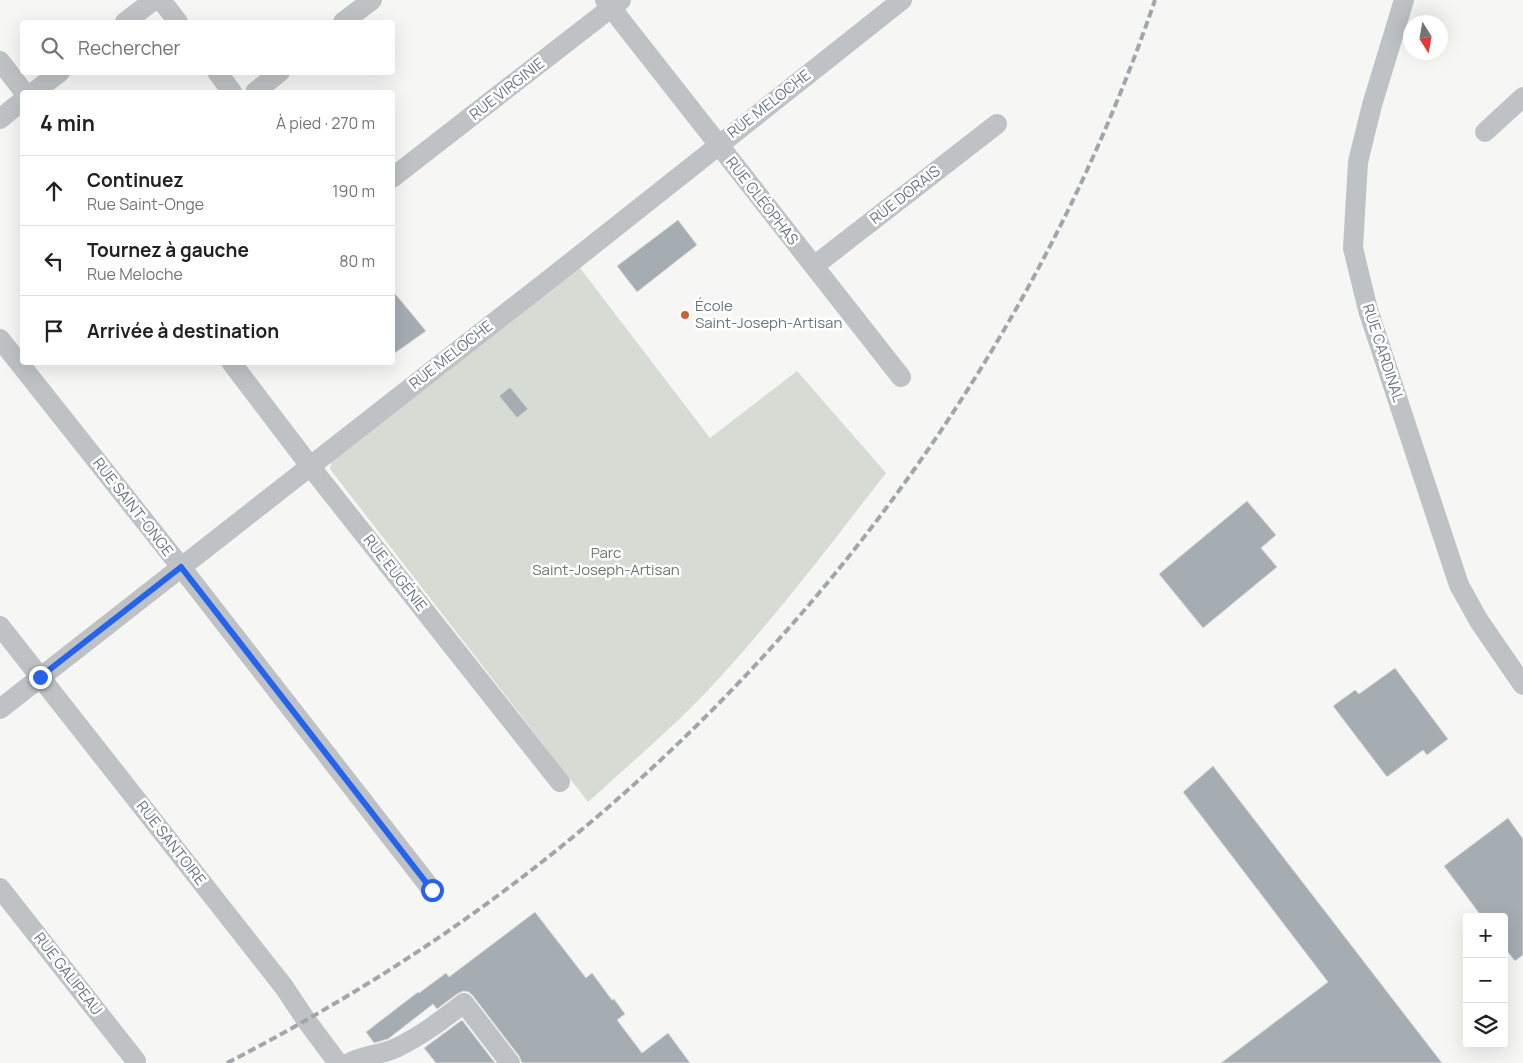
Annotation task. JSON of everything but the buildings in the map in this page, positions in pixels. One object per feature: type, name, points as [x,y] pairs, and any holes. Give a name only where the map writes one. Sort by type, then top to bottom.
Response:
[{"type":"street","points":[[128,20],[154,0]]},
{"type":"street","points":[[161,0],[176,20]]},
{"type":"street","points":[[346,20],[372,0]]},
{"type":"street","name":"RUE MELOCHE","points":[[0,709],[574,260],[902,0]]},
{"type":"street","name":"RUE CARDINAL","points":[[1404,0],[1372,105],[1358,162],[1353,248],[1368,310],[1459,585],[1479,621],[1523,685]]},
{"type":"street","name":"RUE CLÉOPHAS","points":[[612,3],[718,144],[901,378]]},
{"type":"street","name":"RUE VIRGINIE","points":[[395,176],[612,3]]},
{"type":"street","points":[[0,61],[22,90]]},
{"type":"street","points":[[37,90],[56,75]]},
{"type":"street","points":[[219,75],[230,90]]},
{"type":"street","points":[[258,90],[276,75]]},
{"type":"street","points":[[1485,132],[1523,97]]},
{"type":"street","points":[[0,119],[20,103]]},
{"type":"street","name":"RUE DORAIS","points":[[814,266],[996,124]]},
{"type":"street","name":"RUE SAINT-ONGE","points":[[0,338],[20,363]]},
{"type":"street","name":"RUE SAINT-ONGE","points":[[21,365],[432,890]]},
{"type":"street","name":"RUE EUGÉNIE","points":[[233,365],[310,466],[560,782]]},
{"type":"street","name":"RUE SANTOIRE","points":[[0,626],[284,987],[338,1063]]},
{"type":"street","name":"RUE GALIPEAU","points":[[0,888],[136,1061]]},
{"type":"street","points":[[349,1063],[383,1053],[413,1040],[428,1031],[464,1003],[510,1063]]},
{"type":"green space","name":"Parc Saint-Joseph-Artisan","points":[[574,260],[710,438],[797,371],[886,473],[786,600],[723,674],[674,724],[588,802],[330,469],[332,461]]},
{"type":"railway","points":[[227,1063],[369,983],[438,938],[504,891],[613,803],[715,707],[810,604],[897,494],[975,378],[1045,256],[1105,130],[1155,0]]},
{"type":"place","name":"École Saint-Joseph-Artisan","points":[[685,315]]},
{"type":"route","points":[[40,677],[181,567],[432,890]]}]
